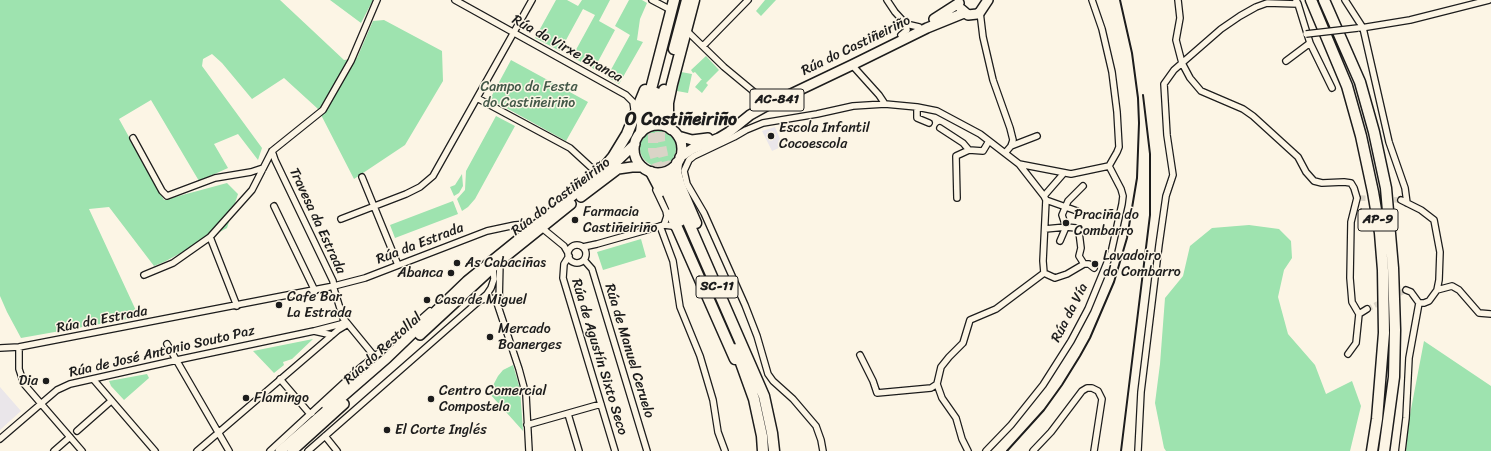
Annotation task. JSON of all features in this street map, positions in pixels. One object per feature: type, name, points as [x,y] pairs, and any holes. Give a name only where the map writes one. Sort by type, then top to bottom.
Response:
[{"type":"highway","points":[[641,132],[674,0]]},
{"type":"highway","points":[[680,0],[654,101],[656,118],[687,0]]},
{"type":"highway","points":[[675,132],[668,120],[668,103],[694,0]]},
{"type":"highway","name":"AP-9","points":[[1310,0],[1347,86],[1363,143],[1380,232],[1383,270],[1384,333],[1377,419],[1372,451]]},
{"type":"highway","name":"AP-9","points":[[1324,0],[1360,82],[1374,132],[1386,188],[1393,268],[1395,330],[1394,378],[1384,451]]},
{"type":"highway","points":[[597,176],[612,157],[633,121],[659,57]]},
{"type":"highway","points":[[678,160],[676,172],[680,186],[750,347],[764,396]]},
{"type":"highway","points":[[646,169],[659,187],[733,354],[749,386]]},
{"type":"highway","name":"SC-11","points":[[763,451],[762,436],[741,359],[666,179],[764,396],[774,451]]},
{"type":"main road","name":"Rúa do Castiñeiriño","points":[[497,264],[597,176],[613,165],[635,144],[641,132],[649,126],[658,124],[697,140],[711,137],[731,125],[749,110],[765,101],[919,27],[942,15],[960,2],[960,7],[967,14]]},
{"type":"main road","name":"Rúa do Castiñeiriño","points":[[538,227],[618,169],[632,167],[665,171],[669,170],[678,160],[692,149],[719,138],[757,110],[926,28],[967,14],[977,14],[984,4]]},
{"type":"main road","points":[[839,66],[856,62],[878,46]]},
{"type":"main road","points":[[675,132],[682,148],[678,160]]},
{"type":"main road","points":[[635,144],[634,150],[636,156],[646,169]]},
{"type":"main road","name":"Rúa do Restollal","points":[[280,451],[310,420],[333,406],[387,358],[467,281],[538,227]]},
{"type":"main road","name":"Rúa do Restollal","points":[[292,451],[497,264]]},
{"type":"street","points":[[272,151],[323,110],[351,61],[377,0]]},
{"type":"street","name":"Rúa da Virxe Branca","points":[[455,0],[466,3],[514,33],[626,95],[639,98],[645,91]]},
{"type":"street","points":[[341,219],[406,194],[420,187],[433,176],[532,0]]},
{"type":"street","points":[[652,0],[671,10]]},
{"type":"street","points":[[703,46],[748,0]]},
{"type":"street","points":[[887,0],[906,24],[907,30],[901,35]]},
{"type":"street","points":[[1019,164],[1071,174],[1109,166],[1117,152],[1119,147],[1117,112],[1112,72],[1102,28],[1092,0]]},
{"type":"street","points":[[1178,0],[1180,18],[1176,40],[1182,63],[1190,78],[1201,91],[1243,109],[1253,116],[1298,156],[1306,172],[1314,181],[1322,183],[1351,183],[1354,188],[1358,198],[1351,222],[1350,278],[1352,302],[1359,314],[1356,343],[1348,354]]},
{"type":"street","points":[[1345,0],[1361,28],[1389,142],[1405,188],[1404,202],[1421,210],[1434,220],[1440,252],[1438,290],[1429,301],[1419,303]]},
{"type":"street","points":[[1306,34],[1361,28],[1410,20],[1489,0]]},
{"type":"street","points":[[1138,451],[1141,392],[1159,245],[1166,196],[1173,175],[1166,135],[1164,84],[1174,70],[1221,29],[1256,7],[1267,3],[1297,2],[1306,34],[1332,88]]},
{"type":"street","points":[[984,4],[981,25],[993,80],[1013,140],[1006,154]]},
{"type":"street","points":[[967,14],[981,25]]},
{"type":"street","points":[[906,24],[919,27]]},
{"type":"street","points":[[686,30],[724,67],[765,101]]},
{"type":"street","points":[[1286,61],[1310,43]]},
{"type":"street","points":[[856,62],[860,72],[885,104]]},
{"type":"street","name":"Rúa da Virxe Branca","points":[[619,146],[620,139],[635,105],[626,95]]},
{"type":"street","points":[[477,98],[570,148],[595,171],[597,176]]},
{"type":"street","points":[[823,451],[816,426],[793,399],[772,381],[768,374],[757,336],[745,305],[704,213],[687,184],[684,171],[689,160],[694,156],[763,123],[853,106],[885,104],[917,107],[937,111],[980,134],[1019,164],[1045,198],[1077,211]]},
{"type":"street","points":[[917,107],[917,118],[929,123]]},
{"type":"street","points":[[940,128],[963,143],[969,150]]},
{"type":"street","points":[[1011,146],[1037,136]]},
{"type":"street","points":[[133,138],[162,191],[167,196],[215,178],[250,172],[263,168]]},
{"type":"street","points":[[957,198],[956,156],[969,150],[983,151],[989,141]]},
{"type":"street","name":"Travesa da Estrada","points":[[210,237],[252,190],[272,151]]},
{"type":"street","name":"Travesa da Estrada","points":[[272,151],[333,281],[340,309],[347,322],[375,357]]},
{"type":"street","name":"Rúa da Vía","points":[[986,451],[1011,425],[1043,385],[1071,341],[1088,309],[1111,253],[1122,204],[1123,196],[1121,189],[1109,166]]},
{"type":"street","points":[[646,169],[666,211],[667,216],[662,226],[673,261],[680,307],[700,356],[712,400],[718,432],[726,451]]},
{"type":"street","points":[[1044,273],[1045,198],[1064,173]]},
{"type":"street","points":[[362,177],[398,265]]},
{"type":"street","points":[[1060,241],[1066,227],[1062,215],[1068,201],[1083,186]]},
{"type":"street","points":[[274,206],[315,290]]},
{"type":"street","name":"Rúa da Estrada","points":[[0,348],[19,347],[334,286],[365,278],[493,229],[527,224],[538,227]]},
{"type":"street","points":[[564,246],[578,244],[584,247],[662,226],[672,226],[678,229]]},
{"type":"street","points":[[538,227],[564,246],[574,262],[578,263],[584,260],[586,254],[597,244]]},
{"type":"street","points":[[1045,229],[1066,227],[1076,228],[1079,232],[1079,256],[1084,264]]},
{"type":"street","points":[[144,275],[173,262],[210,237],[237,306]]},
{"type":"street","points":[[568,254],[571,246]]},
{"type":"street","points":[[584,247],[586,254]]},
{"type":"street","name":"Rúa de Agustín Sixto Seco","points":[[568,254],[564,264],[563,278],[615,451]]},
{"type":"street","name":"Rúa de Manuel Ceruelo","points":[[584,260],[592,269],[647,451]]},
{"type":"street","name":"Rúa de Agustín Sixto Seco","points":[[563,270],[574,262]]},
{"type":"street","points":[[497,264],[498,296],[503,321]]},
{"type":"street","name":"Rúa do Restollal","points":[[308,451],[481,300],[491,288],[497,264]]},
{"type":"street","points":[[1044,273],[1055,278],[1068,274],[1084,264],[1089,264],[1094,268]]},
{"type":"street","points":[[968,451],[962,439],[956,418],[942,398],[937,384],[941,367],[963,343],[970,320],[996,309],[1044,273]]},
{"type":"street","name":"Rúa do Restollal","points":[[291,441],[296,427],[310,420],[360,368],[412,327],[451,292],[467,281]]},
{"type":"street","points":[[1438,290],[1452,286],[1459,290],[1479,313],[1491,314]]},
{"type":"street","points":[[1402,451],[1406,418],[1409,358],[1419,303],[1412,292],[1406,290]]},
{"type":"street","points":[[481,300],[491,298],[494,299],[503,321],[524,385],[529,451]]},
{"type":"street","points":[[1359,314],[1367,309]]},
{"type":"street","points":[[197,451],[347,322]]},
{"type":"street","name":"Rúa de José Antonio Souto Paz","points":[[0,439],[63,386],[314,331],[347,322]]},
{"type":"street","points":[[314,331],[332,335]]},
{"type":"street","points":[[320,333],[322,338],[321,345]]},
{"type":"street","points":[[167,344],[228,451]]},
{"type":"street","points":[[19,347],[20,376],[24,384],[82,451]]},
{"type":"street","points":[[860,355],[873,380],[877,393],[932,388],[937,384]]},
{"type":"street","name":"Rúa do Restollal","points":[[270,451],[296,427],[310,420],[358,375]]},
{"type":"street","points":[[92,379],[155,451]]},
{"type":"street","points":[[280,379],[310,420]]},
{"type":"street","points":[[1033,451],[1051,432],[1082,391],[1087,388],[1096,389],[1102,399],[1094,451]]},
{"type":"street","points":[[76,431],[111,401]]},
{"type":"street","points":[[527,425],[601,404]]},
{"type":"street","name":"Rúa do Restollal","points":[[322,409],[333,406]]},
{"type":"street","points":[[568,414],[579,451]]},
{"type":"street","points":[[324,436],[337,451]]},
{"type":"street","points":[[54,451],[70,437]]},
{"type":"shaded area","name":"Escola Infantil Cocoescola","points":[[775,127],[783,146],[772,151],[762,131]]},
{"type":"shaded area","points":[[0,387],[21,411],[0,430]]},
{"type":"green space","points":[[0,0],[280,0],[344,60],[357,58],[373,21],[384,20],[442,51],[443,81],[405,145],[354,179],[318,109],[284,78],[252,99],[222,63],[212,54],[203,59],[202,66],[262,148],[258,160],[238,134],[214,144],[228,168],[199,181],[151,100],[119,119],[164,200],[227,183],[238,194],[227,228],[154,266],[109,207],[89,209],[139,317],[21,338],[0,296]]},
{"type":"green space","points":[[330,0],[373,0],[361,23]]},
{"type":"green space","points":[[556,0],[567,0],[578,6],[582,0],[610,0],[599,21],[615,30],[594,69],[572,57],[595,15],[583,9],[560,51],[535,38]]},
{"type":"green space","points":[[629,0],[642,0],[647,3],[640,19],[637,40],[643,42],[619,84],[607,77],[630,35],[615,26]]},
{"type":"green space","points":[[765,0],[776,0],[761,16],[756,11]]},
{"type":"green space","points":[[706,56],[719,70],[706,83],[708,85],[702,93],[695,87],[702,80],[695,72],[693,73],[691,70]]},
{"type":"green space","name":"Campo da Festa do Castiñeiriño","points":[[511,60],[588,102],[566,141],[490,99]]},
{"type":"green space","points":[[681,72],[692,74],[688,93],[677,91]]},
{"type":"green space","points":[[496,116],[515,126],[475,199],[462,211],[457,199],[465,190],[466,171]]},
{"type":"green space","points":[[662,130],[671,135],[675,141],[675,155],[671,161],[662,166],[654,166],[645,161],[641,155],[640,144],[645,135],[651,131]]},
{"type":"green space","points":[[462,174],[463,186],[459,193],[454,196],[450,187],[455,185]]},
{"type":"green space","points":[[453,201],[458,214],[395,238],[390,225]]},
{"type":"green space","points":[[1249,225],[1279,229],[1291,241],[1292,258],[1284,270],[1278,297],[1288,334],[1315,365],[1326,394],[1352,381],[1361,406],[1350,451],[1166,451],[1164,448],[1155,403],[1160,364],[1165,298],[1183,276],[1190,246],[1212,228]]},
{"type":"green space","points":[[641,239],[646,257],[603,270],[597,252]]},
{"type":"green space","points":[[313,339],[292,359],[283,362],[284,365],[274,373],[253,351]]},
{"type":"green space","points":[[1424,341],[1491,386],[1491,451],[1406,451],[1408,425]]},
{"type":"green space","points":[[381,355],[383,357],[361,376],[358,372]]},
{"type":"green space","points":[[513,365],[520,389],[523,431],[489,393],[503,370]]},
{"type":"green space","points":[[147,374],[149,378],[124,400],[111,386],[109,381]]},
{"type":"tunnel","points":[[660,117],[660,140],[669,178]]},
{"type":"tunnel","points":[[653,118],[653,150],[662,180]]},
{"type":"tunnel","points":[[1360,198],[1401,200]]},
{"type":"tunnel","points":[[1392,297],[1406,290]]},
{"type":"tunnel","points":[[1367,309],[1384,301]]},
{"type":"railway","points":[[1007,451],[1044,410],[1080,356],[1090,338],[1114,282],[1127,238],[1137,178],[1139,123],[1138,98],[1132,53],[1120,0]]},
{"type":"railway","points":[[1121,451],[1150,215],[1150,154],[1143,95]]},
{"type":"place","name":"Escola Infantil Cocoescola","points":[[771,136]]},
{"type":"place","name":"Farmacia Castiñeiriño","points":[[575,220]]},
{"type":"place","name":"Praciña do Combarro","points":[[1066,223]]},
{"type":"place","name":"As Cabaciñas","points":[[457,263]]},
{"type":"place","name":"Lavadoiro do Combarro","points":[[1095,264]]},
{"type":"place","name":"Abanca","points":[[451,273]]},
{"type":"place","name":"Casa de Miguel","points":[[427,300]]},
{"type":"place","name":"Cafe Bar La Estrada","points":[[279,305]]},
{"type":"place","name":"Mercado Boanerges","points":[[490,337]]},
{"type":"place","name":"Dia","points":[[46,381]]},
{"type":"place","name":"Flamingo","points":[[246,398]]},
{"type":"place","name":"Centro Comercial Compostela","points":[[431,399]]},
{"type":"place","name":"El Corte Inglés","points":[[387,430]]},
{"type":"district","name":"O Castiñeiriño","points":[[681,120]]}]
